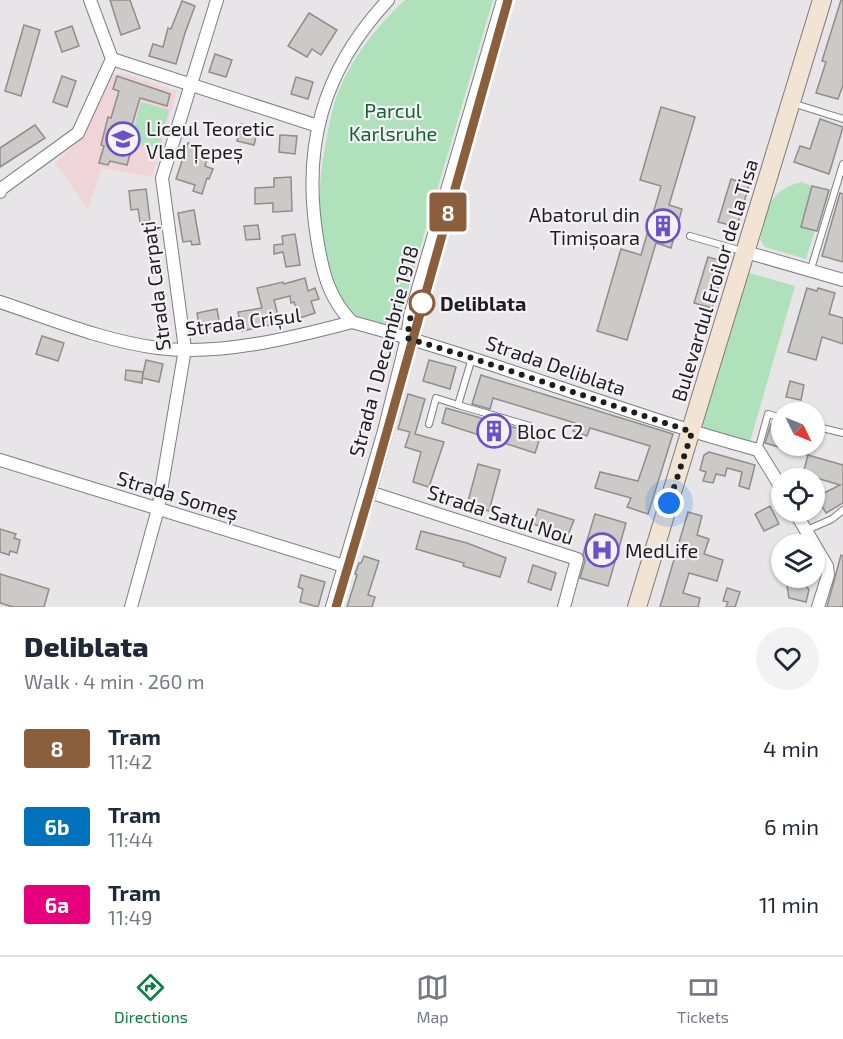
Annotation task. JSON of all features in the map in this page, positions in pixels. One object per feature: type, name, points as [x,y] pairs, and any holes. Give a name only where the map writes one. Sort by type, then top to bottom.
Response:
[{"type":"street","points":[[0,190],[78,133],[112,58],[90,0]]},
{"type":"street","name":"Strada Carpați","points":[[131,607],[158,509],[185,349],[162,178],[217,0]]},
{"type":"street","points":[[352,322],[336,304],[328,286],[315,231],[312,189],[318,126],[324,102],[339,67],[354,41],[388,0]]},
{"type":"street","name":"Strada 1 Decembrie 1918","points":[[332,607],[384,431],[407,338],[410,316],[503,0]]},
{"type":"street","name":"Bulevardul Eroilor de la Tisa","points":[[637,607],[822,0]]},
{"type":"street","points":[[112,58],[318,126]]},
{"type":"street","points":[[746,252],[843,280]]},
{"type":"street","name":"Strada Crișul","points":[[0,302],[132,343],[160,348],[237,346],[286,339],[352,322]]},
{"type":"street","name":"Strada Deliblata","points":[[352,322],[472,358],[692,432],[758,450]]},
{"type":"street","points":[[758,450],[771,471]]},
{"type":"street","name":"Strada Someș","points":[[0,460],[344,566]]},
{"type":"street","name":"Strada Satul Nou","points":[[366,491],[578,559],[564,607]]},
{"type":"street","points":[[802,522],[826,566],[828,575],[818,607]]},
{"type":"lane","points":[[791,103],[843,119]]},
{"type":"lane","points":[[810,272],[843,164]]},
{"type":"lane","points":[[690,236],[746,252]]},
{"type":"lane","points":[[458,405],[472,358]]},
{"type":"lane","points":[[429,424],[436,398],[530,426]]},
{"type":"lane","points":[[758,450],[768,414],[771,415]]},
{"type":"lane","points":[[825,429],[843,433]]},
{"type":"lane","points":[[807,530],[832,519],[843,510]]},
{"type":"shaded area","name":"Liceul Teoretic Vlad Țepeș","points":[[122,73],[177,91],[152,177],[102,168],[88,209],[55,163],[85,135],[107,82],[116,74]]},
{"type":"green space","name":"Parcul Karlsruhe","points":[[405,0],[493,0],[406,296],[392,331],[358,318],[341,300],[323,245],[320,192],[329,124],[340,88],[352,64],[368,41]]},
{"type":"green space","points":[[141,102],[169,110],[158,150],[130,142]]},
{"type":"green space","points":[[801,182],[812,186],[801,226],[815,230],[806,259],[765,247],[760,239],[768,210],[775,196],[782,190]]},
{"type":"green space","points":[[746,272],[795,286],[749,445],[705,430],[702,422]]},
{"type":"building","points":[[110,0],[130,0],[140,28],[121,35]]},
{"type":"building","points":[[841,0],[843,0],[843,85],[838,99],[816,93],[826,62],[822,61]]},
{"type":"building","points":[[182,1],[195,6],[176,64],[149,56],[153,44],[163,47],[168,28],[171,29]]},
{"type":"building","points":[[309,13],[337,30],[321,55],[312,49],[307,57],[288,46]]},
{"type":"building","points":[[24,25],[40,30],[21,96],[5,91]]},
{"type":"building","points":[[72,26],[79,46],[62,52],[55,32]]},
{"type":"building","points":[[215,54],[232,60],[226,77],[209,72]]},
{"type":"building","points":[[62,76],[76,81],[67,107],[53,102]]},
{"type":"building","name":"Liceul Teoretic Vlad Țepeș","points":[[117,76],[170,94],[167,106],[140,98],[127,142],[133,144],[127,165],[110,161],[108,165],[99,163],[108,117],[111,118],[119,91],[113,89]]},
{"type":"building","points":[[296,77],[313,82],[308,99],[291,94]]},
{"type":"building","name":"Abatorul din Timișoara","points":[[661,107],[695,117],[669,205],[682,209],[671,248],[656,243],[627,340],[597,331],[621,249],[641,255],[661,186],[640,180]]},
{"type":"building","points":[[820,119],[843,127],[829,174],[794,162],[800,146],[810,149]]},
{"type":"building","points":[[241,124],[258,129],[254,145],[237,141]]},
{"type":"building","points":[[35,125],[45,138],[0,167],[0,148]]},
{"type":"building","points":[[280,135],[297,136],[295,154],[279,152]]},
{"type":"building","points":[[188,143],[210,150],[205,166],[213,169],[209,179],[207,178],[202,194],[193,191],[195,185],[176,179]]},
{"type":"building","points":[[291,177],[292,211],[273,212],[273,203],[255,204],[255,188],[274,187],[274,178]]},
{"type":"building","points":[[731,179],[749,185],[737,227],[718,222]]},
{"type":"building","points":[[812,186],[829,190],[817,231],[801,227]]},
{"type":"building","points":[[146,189],[150,221],[140,222],[138,209],[131,210],[129,191]]},
{"type":"building","points":[[840,193],[843,194],[843,262],[822,256]]},
{"type":"building","points":[[194,210],[200,244],[192,245],[191,241],[183,242],[178,213]]},
{"type":"building","points":[[258,225],[260,239],[246,240],[244,226]]},
{"type":"building","points":[[295,234],[300,265],[286,267],[283,252],[274,254],[274,245],[283,244],[282,236]]},
{"type":"building","points":[[708,257],[726,262],[712,308],[694,303]]},
{"type":"building","points":[[305,278],[308,291],[315,288],[319,299],[311,301],[315,313],[300,318],[294,302],[291,303],[290,296],[274,300],[280,323],[242,331],[238,312],[262,308],[257,288]]},
{"type":"building","points":[[807,288],[817,291],[818,288],[835,293],[829,314],[843,318],[843,344],[822,337],[816,360],[788,352]]},
{"type":"building","points":[[217,309],[220,326],[200,330],[197,313]]},
{"type":"building","points":[[42,336],[64,343],[58,361],[36,354]]},
{"type":"building","points":[[146,360],[163,364],[159,382],[142,378]]},
{"type":"building","points":[[429,360],[456,367],[450,389],[423,381]]},
{"type":"building","points":[[126,370],[143,372],[142,383],[125,380]]},
{"type":"building","points":[[481,375],[673,434],[648,514],[627,507],[631,498],[595,488],[600,472],[638,481],[650,446],[590,428],[587,436],[573,431],[575,423],[493,398],[490,409],[472,404]]},
{"type":"building","points":[[790,381],[804,385],[801,400],[786,397]]},
{"type":"building","points":[[408,394],[425,399],[415,434],[444,442],[429,487],[413,482],[421,452],[405,447],[410,432],[398,429]]},
{"type":"building","points":[[446,408],[541,435],[535,453],[442,423]]},
{"type":"building","points":[[771,424],[771,445],[765,443]]},
{"type":"building","points":[[709,452],[755,465],[749,489],[739,486],[742,472],[727,468],[725,476],[716,474],[713,483],[703,481],[706,472],[700,470],[704,455]]},
{"type":"building","points":[[808,456],[843,465],[843,503],[826,513],[825,492],[840,485],[825,481],[825,468],[805,468]]},
{"type":"building","points":[[478,464],[500,470],[489,511],[467,505]]},
{"type":"building","points":[[770,506],[771,522],[779,524],[764,531],[755,514]]},
{"type":"building","points":[[538,509],[574,520],[568,535],[533,524]]},
{"type":"building","points":[[688,512],[702,516],[697,535],[709,539],[704,554],[723,560],[717,581],[689,573],[683,593],[700,598],[698,607],[660,607]]},
{"type":"building","name":"MedLife","points":[[595,514],[626,523],[608,586],[580,578],[585,561],[583,554]]},
{"type":"building","points":[[0,529],[16,534],[14,538],[20,540],[17,553],[10,551],[9,555],[0,552]]},
{"type":"building","points":[[421,531],[467,543],[506,558],[500,577],[463,566],[464,563],[416,549]]},
{"type":"building","points":[[841,555],[843,556],[843,607],[827,607]]},
{"type":"building","points":[[364,556],[379,561],[368,595],[375,597],[372,607],[347,607],[357,575],[355,574]]},
{"type":"building","points":[[533,565],[556,573],[551,590],[528,582]]},
{"type":"building","points":[[0,574],[49,589],[44,607],[13,607],[0,603]]},
{"type":"building","points":[[301,575],[325,582],[318,607],[300,602],[303,589],[298,587]]},
{"type":"building","points":[[727,588],[740,592],[735,607],[726,607],[728,602],[723,601]]},
{"type":"building","points":[[787,588],[808,588],[809,590],[806,602],[789,598]]},
{"type":"tram line","name":"8","points":[[336,607],[508,0]]},
{"type":"tram line","points":[[340,607],[376,494],[513,0]]},
{"type":"place","name":"Liceul Teoretic Vlad Țepeș","points":[[123,139]]},
{"type":"place","name":"Abatorul din Timișoara","points":[[663,226]]},
{"type":"place","name":"Deliblata","points":[[422,303]]},
{"type":"place","name":"Bloc C2","points":[[494,431]]},
{"type":"place","name":"MedLife","points":[[602,550]]},
{"type":"route","points":[[422,303],[412,308],[407,338],[692,432],[669,503]]}]
